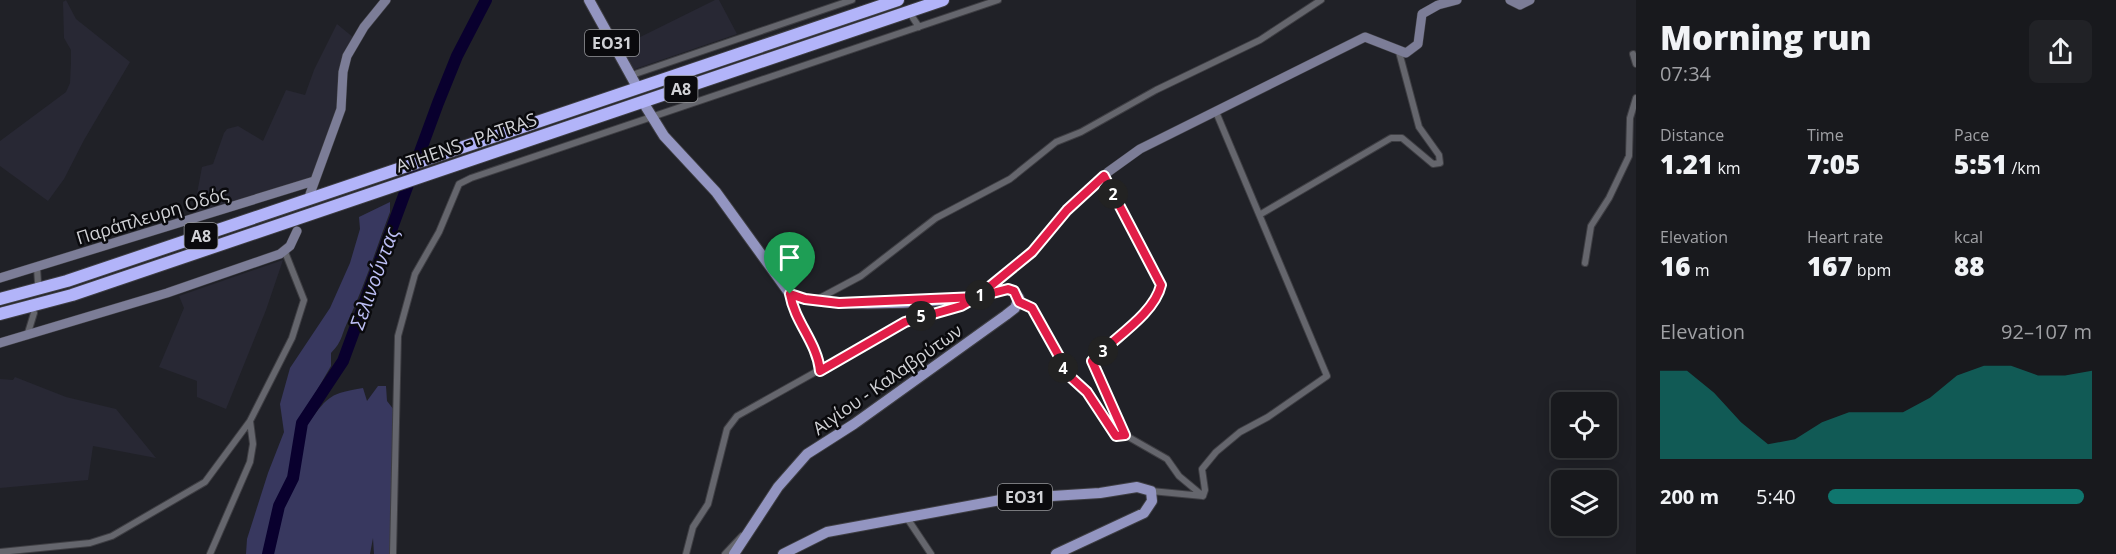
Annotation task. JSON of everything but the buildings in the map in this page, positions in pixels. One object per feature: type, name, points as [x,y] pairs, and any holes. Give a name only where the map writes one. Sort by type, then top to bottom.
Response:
[{"type":"highway","name":"ATHENS - PATRAS","points":[[0,299],[67,281],[898,0]]},
{"type":"highway","name":"ATHENS - PATRAS","points":[[0,314],[72,294],[943,0]]},
{"type":"main road","name":"ΕΟ31","points":[[589,0],[632,80]]},
{"type":"main road","points":[[649,111],[664,136],[716,192],[790,294]]},
{"type":"main road","name":"Αιγίου - Καλαβρύτων","points":[[734,554],[789,471],[807,454],[1006,315],[1019,302],[1014,291],[1008,289],[977,297],[850,302],[815,300],[790,294]]},
{"type":"main road","name":"ΕΟ31","points":[[783,554],[827,532],[1006,499],[1100,493],[1137,487],[1150,491]]},
{"type":"main road","points":[[1056,554],[1144,513],[1152,501],[1150,491]]},
{"type":"street","points":[[310,194],[341,109],[342,80],[347,56],[364,27],[386,0]]},
{"type":"street","points":[[632,80],[852,0]]},
{"type":"street","points":[[393,554],[398,336],[415,274],[439,232],[459,184],[649,111],[998,0]]},
{"type":"street","points":[[815,300],[861,276],[936,218],[1010,179],[1056,142],[1081,132],[1156,90],[1260,40],[1321,0]]},
{"type":"street","points":[[686,554],[693,527],[708,504],[725,434],[730,423],[755,405],[905,322],[961,306],[977,297],[1032,252],[1067,210],[1104,176],[1145,146],[1365,37],[1406,53],[1418,44],[1420,21],[1428,9],[1457,0]]},
{"type":"street","points":[[1510,0],[1520,5],[1530,0]]},
{"type":"street","points":[[913,18],[919,27]]},
{"type":"street","points":[[1261,214],[1391,138],[1402,138],[1433,164],[1440,163],[1439,156],[1419,126],[1400,52]]},
{"type":"street","points":[[1633,54],[1636,64]]},
{"type":"street","points":[[1585,263],[1591,226],[1609,198],[1629,156],[1630,118],[1636,98]]},
{"type":"street","points":[[1203,496],[1205,493],[1202,469],[1216,452],[1240,432],[1268,417],[1327,376],[1261,214],[1216,112]]},
{"type":"street","points":[[1104,176],[1161,285],[1157,295],[1129,329],[1092,361],[1125,435],[1141,447],[1167,459],[1179,476],[1203,496]]},
{"type":"street","name":"Παράπλευρη Οδός","points":[[0,279],[314,181]]},
{"type":"street","points":[[0,343],[167,293],[285,252],[297,231]]},
{"type":"street","points":[[0,552],[90,543],[112,536],[206,482],[250,421],[292,338],[304,300],[285,252]]},
{"type":"street","points":[[37,268],[39,283]]},
{"type":"street","points":[[790,294],[800,324],[816,351],[820,371]]},
{"type":"street","points":[[1019,302],[1032,308],[1060,358],[1065,372],[1087,392],[1113,435],[1125,435]]},
{"type":"street","points":[[26,337],[34,313]]},
{"type":"street","points":[[210,554],[250,462],[253,444],[250,421]]},
{"type":"street","points":[[1150,491],[1203,496]]},
{"type":"street","points":[[907,518],[931,554]]},
{"type":"street","points":[[725,554],[732,544],[750,530]]},
{"type":"shaded area","points":[[66,0],[76,19],[130,62],[64,179],[48,201],[0,166],[0,141],[66,92],[70,83],[71,50],[64,38],[63,2]]},
{"type":"shaded area","points":[[719,0],[737,34],[632,70],[620,47]]},
{"type":"shaded area","points":[[337,24],[354,38],[340,102],[313,177],[193,215],[202,167],[213,164],[227,129],[238,126],[263,141],[286,90],[305,95],[314,70]]},
{"type":"shaded area","points":[[390,202],[390,212],[365,280],[340,341],[331,353],[331,366],[302,416],[309,422],[326,401],[337,394],[363,388],[367,401],[378,386],[386,386],[387,401],[394,410],[391,554],[374,554],[373,538],[370,554],[246,554],[247,539],[284,432],[280,404],[290,368],[330,308],[350,263],[360,229],[359,217]]},
{"type":"shaded area","points":[[283,260],[266,310],[226,409],[197,397],[197,381],[159,367],[184,308],[179,296]]},
{"type":"shaded area","points":[[15,377],[66,397],[116,409],[156,458],[93,446],[88,480],[0,488],[0,379],[13,380]]},
{"type":"waterway","name":"Σελινούντας","points":[[268,554],[279,506],[293,478],[302,423],[343,361],[438,103],[457,56],[486,0]]},
{"type":"route","points":[[790,294],[800,324],[816,351],[820,371],[905,322],[961,306],[977,297],[998,291],[1008,289],[1014,291],[1019,302],[1032,308],[1060,358],[1065,372],[1087,392],[1113,435],[1116,436],[1125,435],[1092,361],[1129,329],[1157,295],[1161,285],[1104,176],[1067,210],[1032,252],[977,297],[839,303],[805,299],[790,294]]}]
